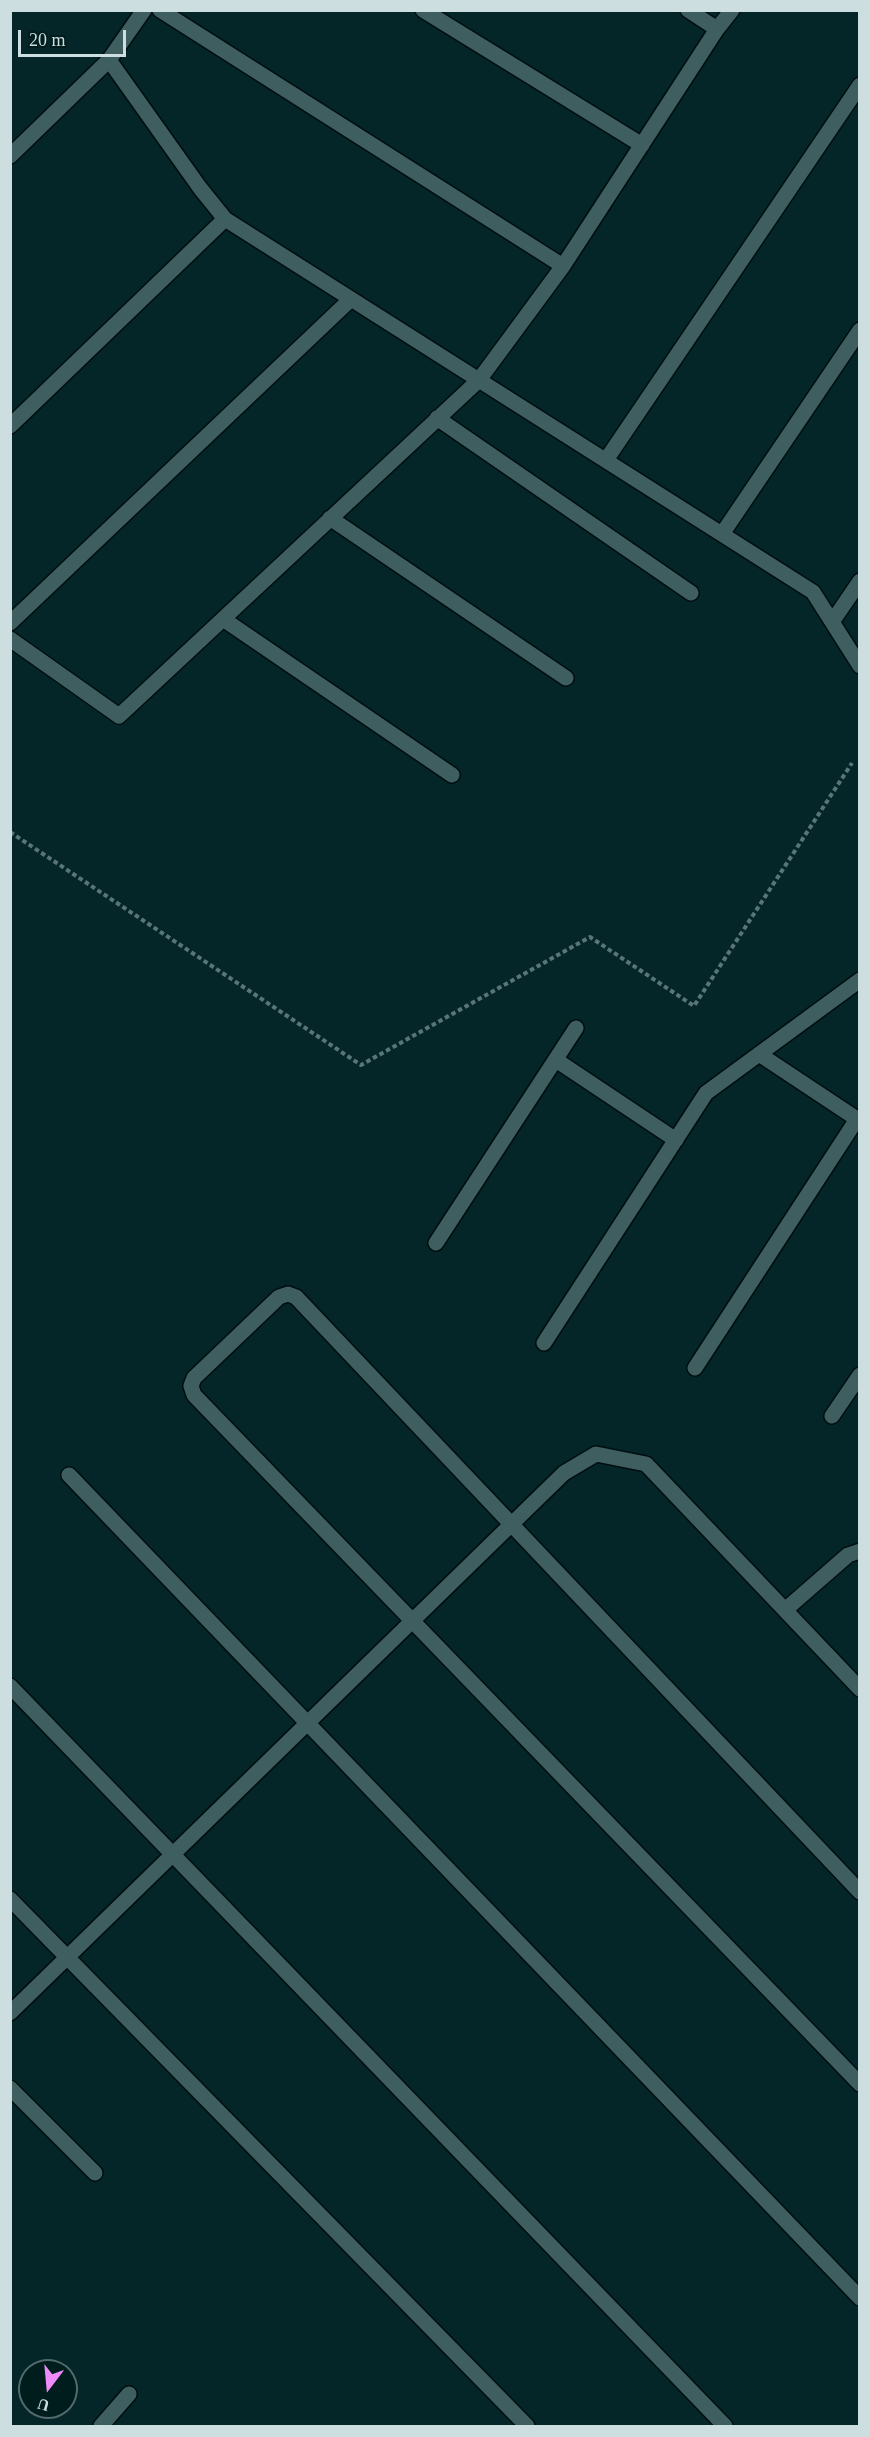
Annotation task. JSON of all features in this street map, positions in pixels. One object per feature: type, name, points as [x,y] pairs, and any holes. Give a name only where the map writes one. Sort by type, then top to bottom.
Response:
[{"type":"street","points":[[10,156],[109,60],[144,10]]},
{"type":"street","points":[[160,10],[563,266]]},
{"type":"street","points":[[423,10],[642,145]]},
{"type":"street","points":[[688,10],[717,29]]},
{"type":"street","points":[[10,639],[119,716],[479,380],[563,266],[717,29],[732,10]]},
{"type":"street","points":[[109,60],[200,188],[225,219],[813,592],[860,666]]},
{"type":"street","points":[[606,460],[860,85]]},
{"type":"street","points":[[10,426],[225,219]]},
{"type":"street","points":[[10,623],[351,299]]},
{"type":"street","points":[[722,534],[860,330]]},
{"type":"street","points":[[437,418],[691,593]]},
{"type":"street","points":[[330,518],[567,678]]},
{"type":"street","points":[[832,622],[860,581]]},
{"type":"street","points":[[223,619],[452,775]]},
{"type":"street","points":[[544,1343],[706,1093],[860,980]]},
{"type":"street","points":[[436,1244],[576,1028]]},
{"type":"street","points":[[695,1368],[859,1120],[759,1054]]},
{"type":"street","points":[[556,1060],[676,1140]]},
{"type":"street","points":[[860,1892],[296,1297],[288,1294],[279,1297],[194,1378],[191,1386],[194,1395],[860,2084]]},
{"type":"street","points":[[832,1416],[860,1375]]},
{"type":"street","points":[[10,2013],[564,1473],[596,1454],[646,1464],[860,1689]]},
{"type":"street","points":[[69,1474],[860,2298]]},
{"type":"street","points":[[785,1610],[848,1555],[860,1551]]},
{"type":"street","points":[[10,1686],[175,1854],[725,2427]]},
{"type":"street","points":[[10,1899],[527,2427]]},
{"type":"street","points":[[10,2088],[95,2173]]},
{"type":"street","points":[[101,2427],[129,2394]]},
{"type":"path","points":[[10,832],[361,1065],[590,937],[694,1006],[852,763]]}]
